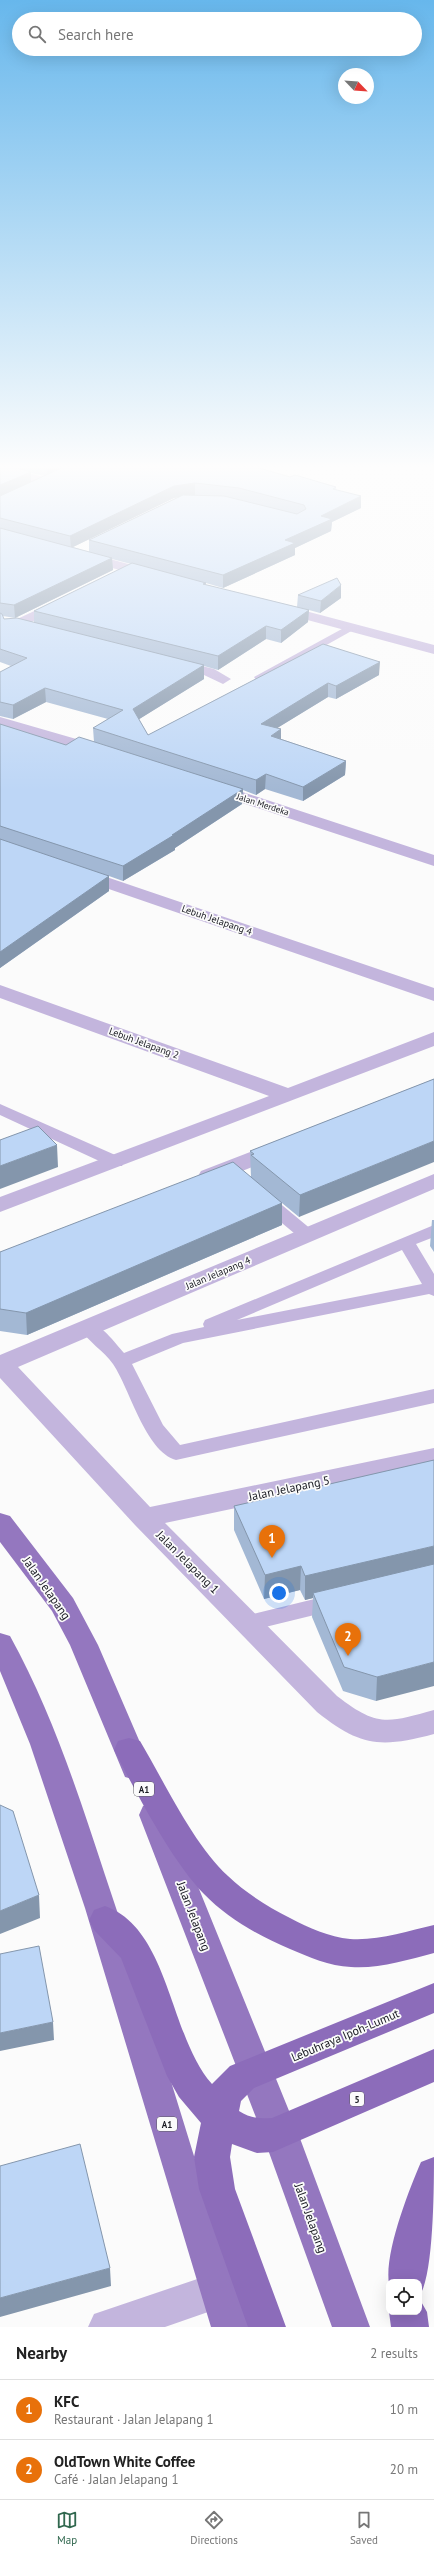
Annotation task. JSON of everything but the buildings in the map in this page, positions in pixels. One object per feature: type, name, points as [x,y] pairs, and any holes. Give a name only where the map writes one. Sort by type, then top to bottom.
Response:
[{"type":"highway","points":[[129,1750],[205,1873],[232,1900],[264,1920],[305,1941],[349,1953],[390,1951],[434,1939]]},
{"type":"highway","points":[[105,1920],[134,1948],[179,2066],[191,2086],[219,2118]]},
{"type":"highway","name":"Lebuhraya Ipoh-Lumut","points":[[267,2327],[217,2189],[212,2157],[223,2100],[229,2088],[242,2077],[434,1998]]},
{"type":"highway","name":"5","points":[[219,2118],[241,2131],[257,2136],[280,2133],[434,2065]]},
{"type":"highway","points":[[407,2279],[410,2248],[422,2201],[434,2174]]},
{"type":"highway","points":[[408,2315],[410,2327]]},
{"type":"main road","name":"Jalan Jelapang","points":[[0,1523],[62,1605],[84,1645],[129,1750],[280,2133],[350,2327]]},
{"type":"main road","name":"A1","points":[[0,1644],[14,1667],[43,1737],[105,1920],[230,2327]]},
{"type":"street","points":[[110,579],[121,574]]},
{"type":"street","points":[[148,574],[169,579]]},
{"type":"street","points":[[0,633],[70,599]]},
{"type":"street","points":[[267,605],[434,650]]},
{"type":"street","points":[[0,621],[39,631]]},
{"type":"street","points":[[412,644],[428,635]]},
{"type":"street","points":[[161,661],[209,672],[223,680]]},
{"type":"street","points":[[0,722],[116,756]]},
{"type":"street","name":"Jalan Merdeka","points":[[200,783],[434,860]]},
{"type":"street","name":"Lebuh Jelapang 4","points":[[62,867],[434,995]]},
{"type":"street","name":"Lebuh Jelapang 2","points":[[0,991],[287,1095]]},
{"type":"street","points":[[0,1205],[409,1050],[434,1038]]},
{"type":"street","points":[[191,1183],[240,1179],[302,1139]]},
{"type":"street","name":"Jalan Jelapang 4","points":[[1,1364],[434,1181]]},
{"type":"street","name":"Jalan Jelapang 1","points":[[1,1364],[144,1518],[328,1704],[344,1718],[358,1727],[374,1732],[394,1733],[434,1722]]},
{"type":"street","name":"Jalan Jelapang 5","points":[[144,1518],[434,1457]]},
{"type":"street","points":[[107,2327],[218,2291]]},
{"type":"lane","points":[[260,677],[350,627]]},
{"type":"lane","points":[[0,1109],[116,1162]]},
{"type":"lane","points":[[240,1179],[306,1234]]},
{"type":"lane","points":[[121,1361],[434,1230]]},
{"type":"lane","points":[[179,1338],[433,1289],[406,1242]]},
{"type":"lane","points":[[89,1328],[121,1361],[155,1429],[176,1453],[434,1396]]},
{"type":"lane","points":[[249,1623],[357,1597]]},
{"type":"place","name":"KFC","points":[[272,1558]]},
{"type":"place","name":"OldTown White Coffee","points":[[348,1656]]}]
